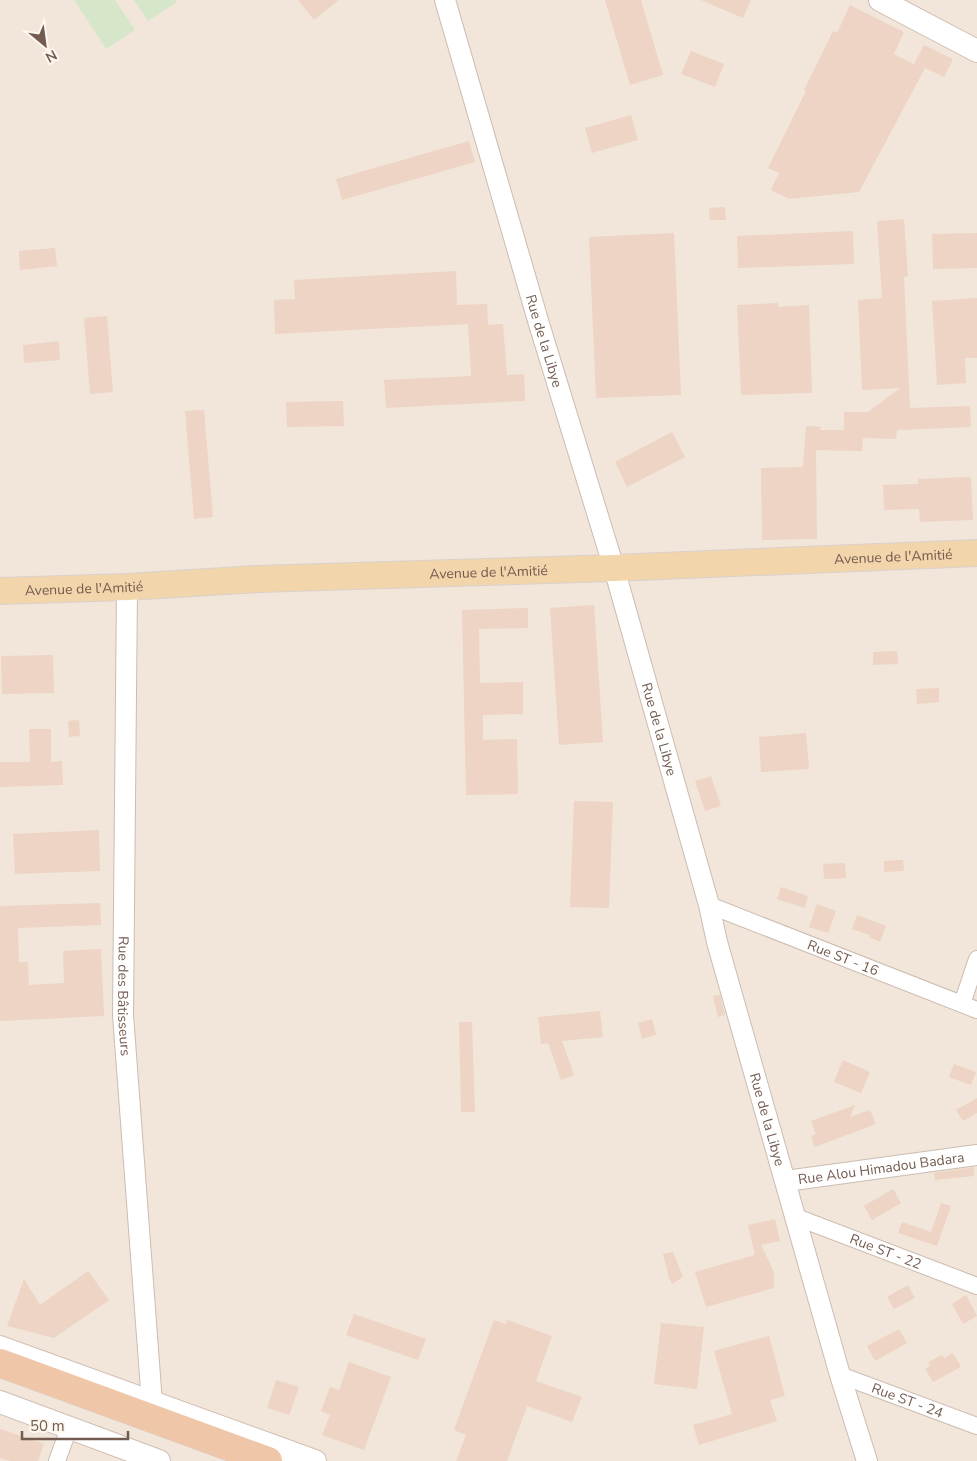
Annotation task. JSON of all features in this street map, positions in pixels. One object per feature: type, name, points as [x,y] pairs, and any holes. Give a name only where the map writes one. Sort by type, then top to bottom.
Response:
[{"type":"highway","points":[[0,1364],[268,1461]]},
{"type":"highway","points":[[0,1379],[225,1461]]},
{"type":"main road","points":[[880,0],[977,51]]},
{"type":"main road","name":"Avenue de l'Amitié","points":[[0,591],[127,587],[268,579],[614,568],[977,553]]},
{"type":"main road","points":[[0,1347],[315,1461]]},
{"type":"main road","points":[[0,1402],[159,1461]]},
{"type":"street","name":"Rue de la Libye","points":[[445,0],[539,324],[614,568],[709,905],[717,942],[840,1375],[867,1461]]},
{"type":"street","name":"Rue des Bâtisseurs","points":[[127,587],[123,1015],[152,1403]]},
{"type":"street","name":"Rue ST - 16","points":[[709,905],[977,1010]]},
{"type":"street","points":[[962,1004],[977,959]]},
{"type":"street","name":"Rue Alou Himadou Badara","points":[[786,1181],[977,1155]]},
{"type":"street","name":"Rue ST - 22","points":[[796,1217],[977,1286]]},
{"type":"street","name":"Rue ST - 24","points":[[840,1375],[977,1426]]},
{"type":"street","points":[[56,1461],[69,1428]]},
{"type":"shaded area","points":[[0,0],[977,0],[977,1461],[0,1461]]},
{"type":"green space","points":[[74,0],[115,0],[135,30],[106,49]]},
{"type":"green space","points":[[134,0],[176,0],[177,2],[148,21]]},
{"type":"building","points":[[298,0],[339,0],[314,20]]},
{"type":"building","points":[[605,0],[641,0],[663,75],[630,85]]},
{"type":"building","points":[[701,0],[751,0],[743,18]]},
{"type":"building","points":[[850,5],[904,32],[894,54],[914,64],[924,45],[953,59],[944,77],[925,68],[859,192],[789,199],[771,190],[779,173],[768,168],[833,31],[837,33]]},
{"type":"building","points":[[691,51],[724,64],[715,87],[681,74]]},
{"type":"building","points":[[631,115],[638,140],[592,153],[585,128]]},
{"type":"building","points":[[469,141],[475,162],[342,200],[336,179]]},
{"type":"building","points":[[725,207],[726,220],[710,220],[709,208]]},
{"type":"building","points":[[904,219],[908,276],[904,277],[910,408],[970,406],[971,427],[897,430],[896,439],[863,438],[862,451],[816,450],[817,539],[762,540],[761,468],[803,467],[806,426],[821,427],[820,430],[844,430],[844,412],[868,412],[900,388],[862,390],[858,300],[882,298],[877,221]]},
{"type":"building","points":[[853,231],[854,264],[738,268],[737,236]]},
{"type":"building","points":[[674,233],[681,395],[596,398],[589,237]]},
{"type":"building","points":[[977,233],[977,268],[933,269],[932,234]]},
{"type":"building","points":[[55,248],[57,266],[20,270],[19,251]]},
{"type":"building","points":[[456,271],[457,305],[487,304],[488,325],[503,324],[507,375],[524,374],[525,401],[386,408],[384,380],[471,376],[468,324],[275,334],[274,300],[295,299],[294,280]]},
{"type":"building","points":[[977,298],[977,358],[965,358],[966,383],[937,385],[932,301]]},
{"type":"building","points":[[778,303],[778,307],[809,305],[812,393],[741,395],[737,305]]},
{"type":"building","points":[[107,316],[113,392],[90,394],[84,318]]},
{"type":"building","points":[[59,341],[60,360],[24,363],[23,345]]},
{"type":"building","points":[[343,401],[344,426],[287,427],[286,402]]},
{"type":"building","points":[[204,410],[213,517],[194,519],[185,411]]},
{"type":"building","points":[[672,432],[685,457],[627,487],[615,462]]},
{"type":"building","points":[[971,477],[973,520],[920,522],[919,509],[884,510],[883,485],[918,484],[918,479]]},
{"type":"building","points":[[594,605],[603,742],[559,745],[550,608]]},
{"type":"building","points":[[528,608],[528,628],[479,629],[480,683],[523,682],[523,714],[483,715],[483,740],[517,739],[518,794],[466,795],[462,610]]},
{"type":"building","points":[[897,651],[898,664],[873,665],[873,652]]},
{"type":"building","points":[[53,655],[54,693],[2,694],[1,656]]},
{"type":"building","points":[[939,688],[939,702],[917,704],[916,689]]},
{"type":"building","points":[[79,720],[80,736],[69,737],[68,721]]},
{"type":"building","points":[[29,729],[51,729],[51,762],[62,761],[63,785],[0,787],[0,762],[30,762]]},
{"type":"building","points":[[806,733],[809,769],[761,772],[759,737]]},
{"type":"building","points":[[711,776],[721,806],[705,811],[695,781]]},
{"type":"building","points":[[574,801],[613,802],[609,908],[570,907]]},
{"type":"building","points":[[99,830],[100,871],[15,874],[13,834]]},
{"type":"building","points":[[903,860],[904,871],[884,872],[884,861]]},
{"type":"building","points":[[845,863],[846,878],[824,879],[823,864]]},
{"type":"building","points":[[781,887],[808,896],[805,908],[777,899]]},
{"type":"building","points":[[100,903],[101,925],[18,928],[19,962],[28,962],[29,985],[64,983],[63,951],[101,949],[104,1016],[0,1021],[0,906]]},
{"type":"building","points":[[817,904],[836,911],[828,933],[809,927]]},
{"type":"building","points":[[857,915],[886,926],[880,942],[869,937],[870,935],[852,929]]},
{"type":"building","points":[[720,995],[725,1015],[718,1017],[713,996]]},
{"type":"building","points":[[600,1011],[603,1037],[562,1041],[574,1075],[561,1080],[548,1043],[541,1044],[538,1017]]},
{"type":"building","points":[[652,1019],[656,1035],[642,1039],[638,1023]]},
{"type":"building","points":[[459,1022],[472,1022],[475,1112],[461,1112]]},
{"type":"building","points":[[843,1060],[870,1072],[861,1093],[834,1082]]},
{"type":"building","points":[[954,1064],[976,1072],[971,1085],[949,1077]]},
{"type":"building","points":[[977,1098],[977,1113],[963,1121],[956,1110]]},
{"type":"building","points":[[855,1105],[850,1117],[870,1110],[876,1124],[815,1147],[811,1136],[816,1134],[811,1121]]},
{"type":"building","points":[[974,1167],[974,1176],[935,1180],[934,1173]]},
{"type":"building","points":[[893,1189],[901,1203],[872,1220],[864,1206]]},
{"type":"building","points":[[941,1203],[951,1206],[937,1246],[898,1233],[902,1222],[931,1232]]},
{"type":"building","points":[[775,1219],[780,1241],[761,1245],[774,1272],[774,1288],[706,1307],[695,1272],[755,1255],[748,1225]]},
{"type":"building","points":[[673,1252],[683,1277],[672,1284],[663,1254]]},
{"type":"building","points":[[88,1271],[109,1300],[54,1338],[7,1326],[24,1279],[40,1305]]},
{"type":"building","points":[[908,1285],[915,1298],[894,1309],[887,1297]]},
{"type":"building","points":[[966,1295],[977,1316],[963,1324],[952,1304]]},
{"type":"building","points":[[354,1314],[426,1339],[418,1360],[346,1335]]},
{"type":"building","points":[[494,1320],[506,1324],[507,1320],[552,1336],[536,1381],[582,1397],[572,1422],[527,1406],[507,1461],[456,1461],[466,1435],[454,1430]]},
{"type":"building","points":[[661,1323],[704,1327],[697,1389],[654,1384]]},
{"type":"building","points":[[899,1329],[907,1343],[875,1361],[867,1346]]},
{"type":"building","points":[[769,1336],[785,1396],[770,1400],[777,1421],[699,1445],[693,1425],[732,1414],[714,1351]]},
{"type":"building","points":[[953,1353],[961,1367],[933,1382],[925,1369],[930,1366],[928,1362],[942,1355],[944,1358]]},
{"type":"building","points":[[349,1362],[391,1377],[364,1450],[322,1435],[330,1415],[321,1411],[330,1387],[339,1390]]},
{"type":"building","points":[[276,1380],[299,1387],[289,1415],[267,1408]]},
{"type":"building","points":[[0,1429],[44,1444],[38,1461],[10,1461],[0,1458]]}]
